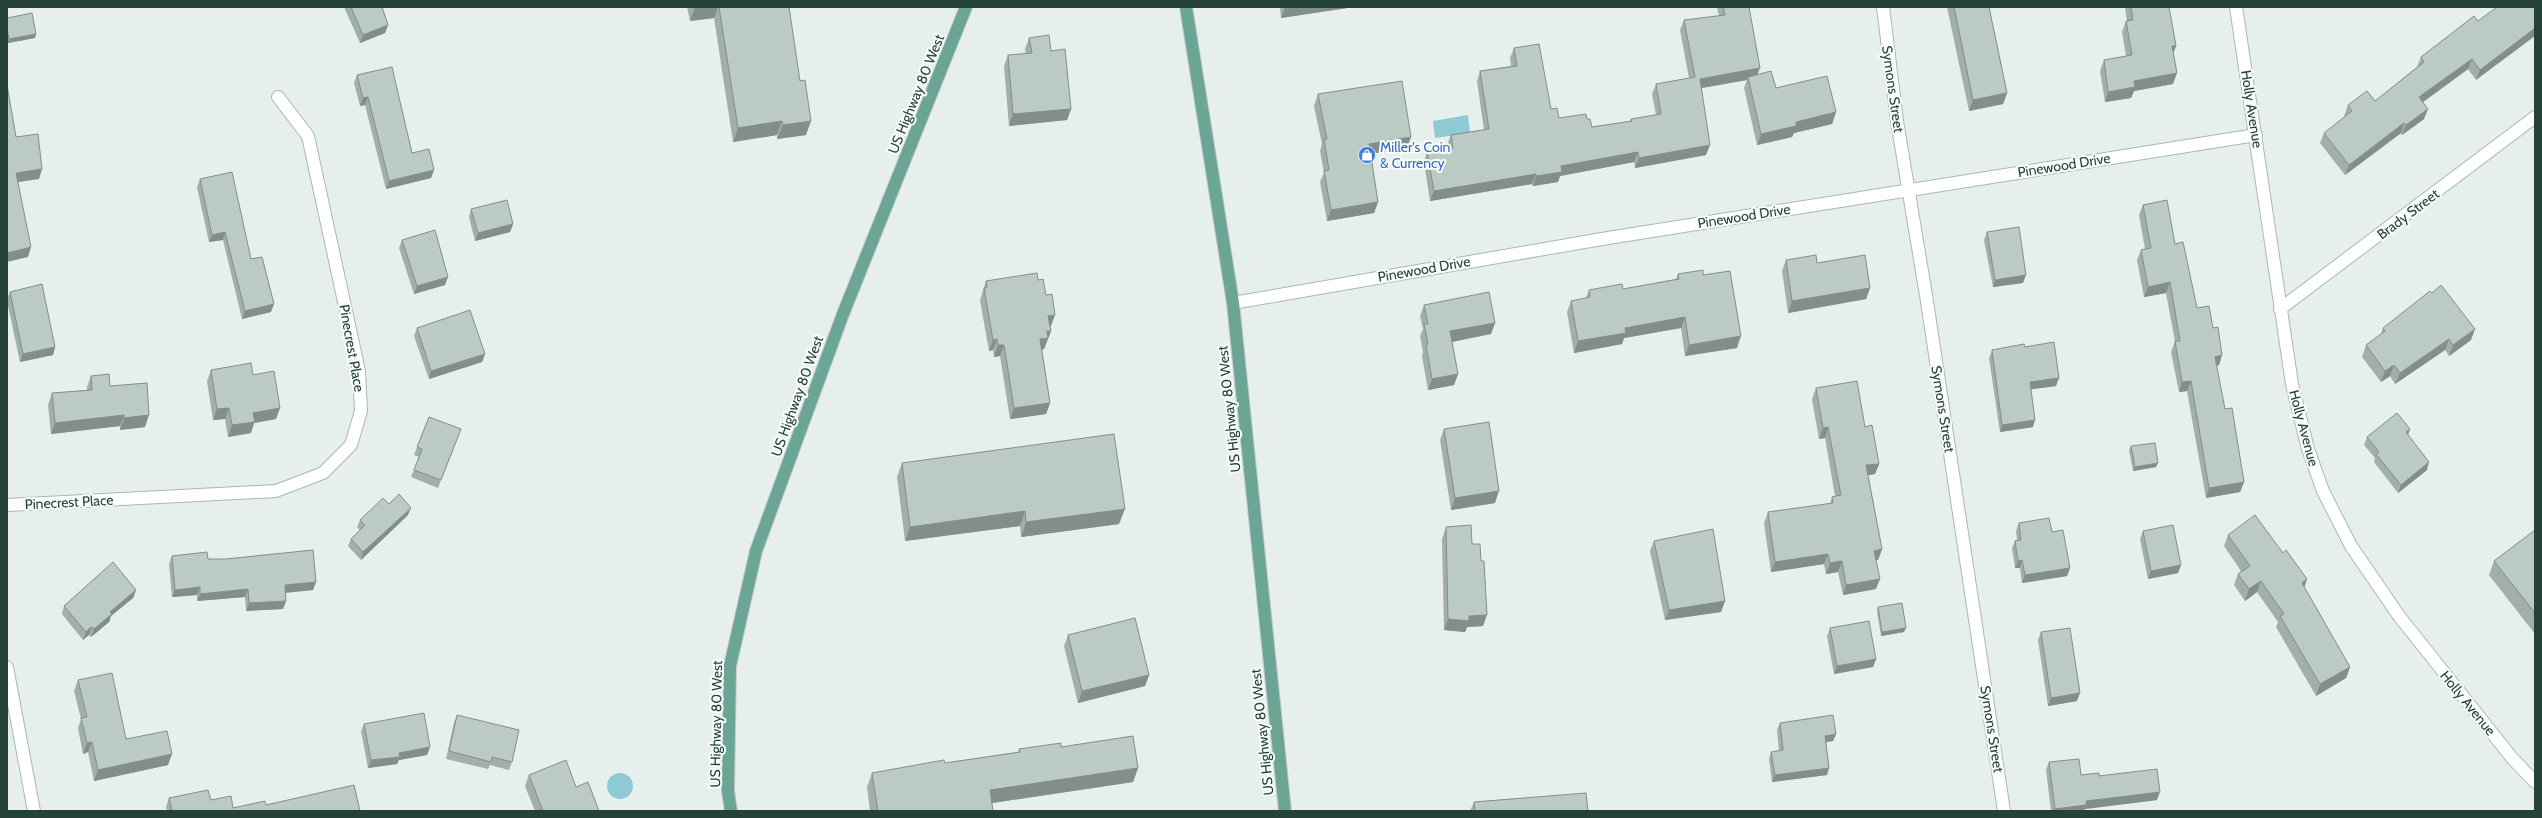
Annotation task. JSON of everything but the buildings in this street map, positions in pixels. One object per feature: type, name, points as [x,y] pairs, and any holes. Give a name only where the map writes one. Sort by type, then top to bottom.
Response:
[{"type":"main road","name":"US Highway 80 West","points":[[731,811],[728,790],[730,666],[756,551],[843,314],[966,7]]},
{"type":"main road","name":"US Highway 80 West","points":[[1186,7],[1233,303],[1285,811]]},
{"type":"street","name":"Symons Street","points":[[1883,7],[1908,191],[2004,811]]},
{"type":"street","name":"Holly Avenue","points":[[2236,7],[2292,384],[2302,428],[2323,491],[2340,528],[2399,616],[2512,758],[2535,782]]},
{"type":"street","name":"Pinecrest Place","points":[[7,505],[276,491],[323,473],[351,445],[361,411],[359,371],[308,136],[278,97]]},
{"type":"street","name":"Brady Street","points":[[2280,309],[2535,117]]},
{"type":"street","name":"Pinewood Drive","points":[[1233,303],[1587,241],[1908,191],[2256,134]]},
{"type":"street","points":[[7,667],[34,811]]},
{"type":"water","points":[[1468,115],[1470,133],[1435,138],[1433,121]]},
{"type":"water","points":[[620,773],[629,777],[633,786],[629,795],[620,799],[611,795],[607,786],[611,777]]},
{"type":"place","name":"Miller's Coin & Currency","points":[[1367,155]]}]
